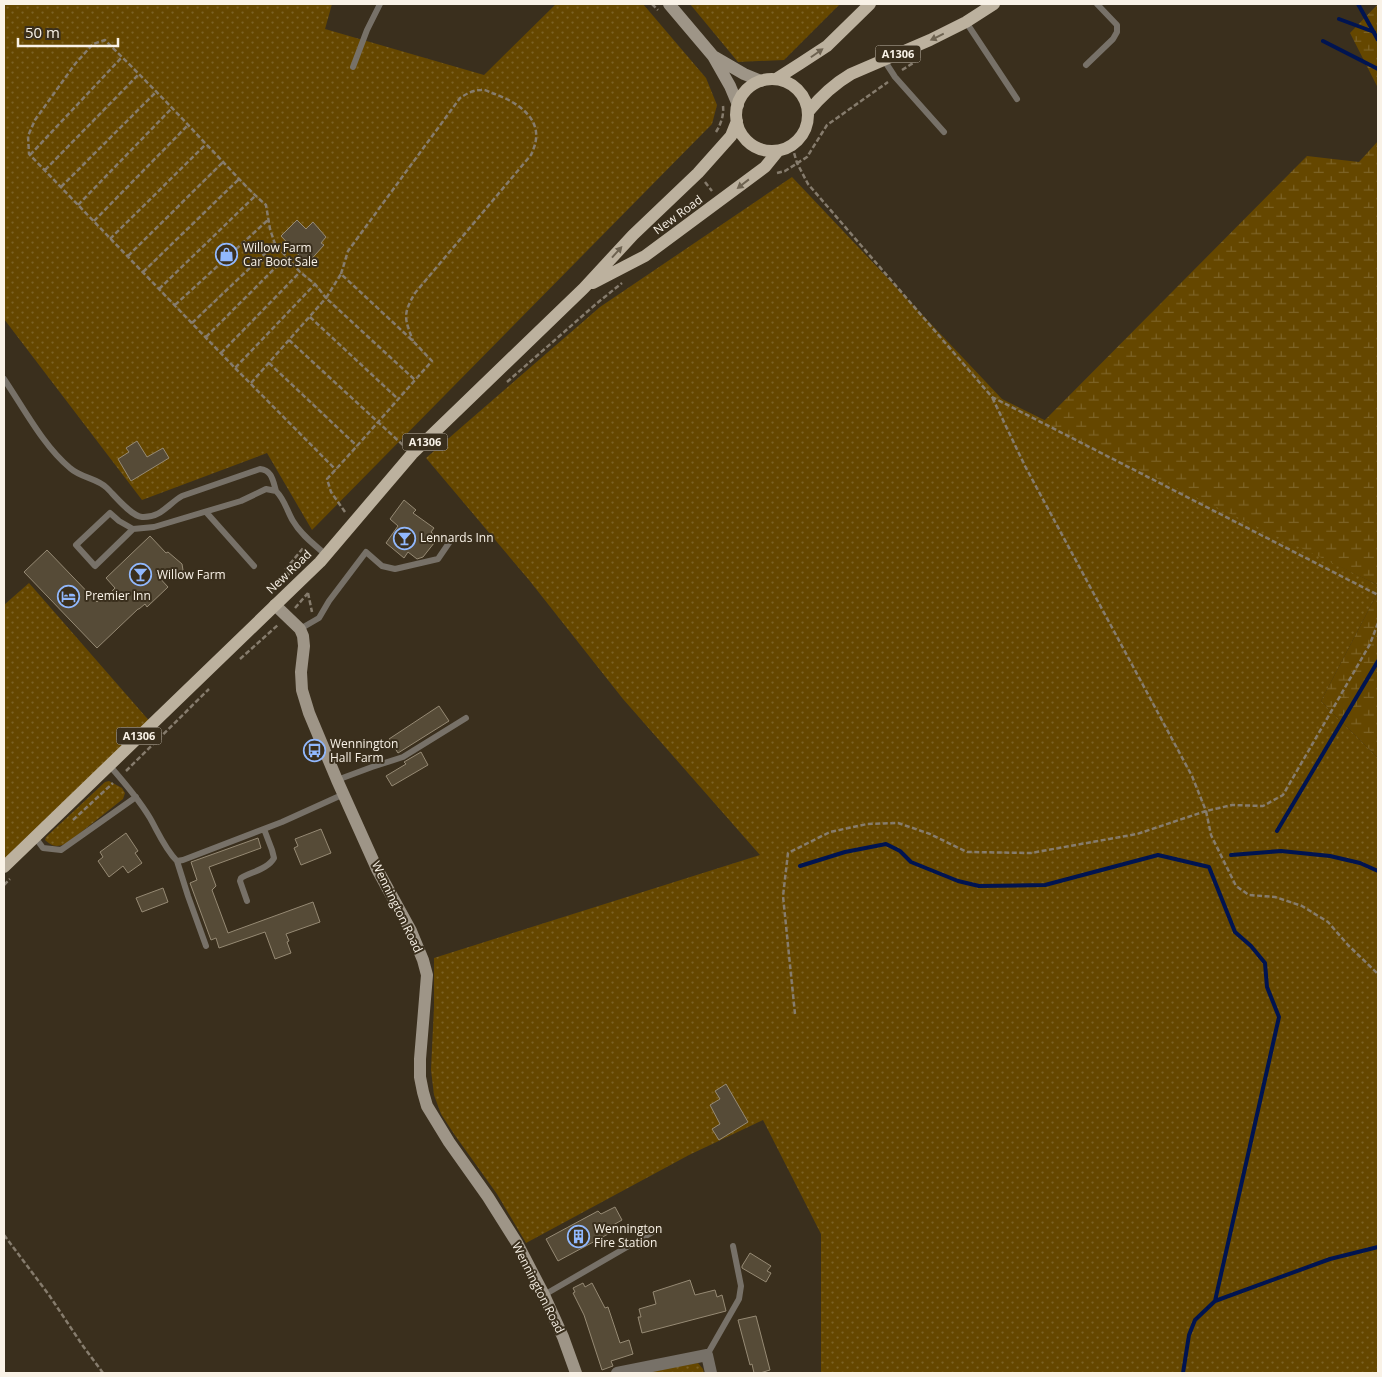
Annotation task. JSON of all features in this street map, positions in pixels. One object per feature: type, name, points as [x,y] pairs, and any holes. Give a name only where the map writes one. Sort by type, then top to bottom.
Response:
[{"type":"main road","points":[[776,79],[827,46],[870,4]]},
{"type":"main road","name":"A1306","points":[[808,112],[839,81],[930,40],[966,22],[994,4]]},
{"type":"main road","points":[[664,8],[713,56],[744,74],[761,80],[776,79],[788,82],[798,89],[805,100],[808,122],[805,131],[792,146],[778,151],[766,151],[747,141],[740,132],[737,121],[738,105],[742,94],[761,80]]},
{"type":"main road","points":[[713,56],[730,86],[738,105]]},
{"type":"main road","name":"New Road","points":[[4,867],[326,555],[412,454],[584,288],[633,235],[698,173],[732,136],[737,121]]},
{"type":"main road","name":"New Road","points":[[584,288],[645,256],[765,167],[778,151]]},
{"type":"main road","points":[[275,605],[300,629]]},
{"type":"main road","name":"Wennington Road","points":[[300,629],[304,646],[301,672],[302,690],[309,713],[377,869],[410,931],[427,975],[420,1059],[420,1077],[427,1106],[517,1243],[544,1295],[563,1337],[576,1373]]},
{"type":"street","points":[[617,1373],[707,1356],[711,1373]]},
{"type":"lane","points":[[353,67],[367,30],[380,4]]},
{"type":"lane","points":[[1086,65],[1113,39],[1117,32],[1117,25],[1096,4]]},
{"type":"lane","points":[[966,22],[1017,99]]},
{"type":"lane","points":[[884,60],[895,77],[944,132]]},
{"type":"lane","points":[[4,379],[49,446],[62,461],[80,475],[99,482],[106,487],[133,513],[140,517],[161,513],[174,500],[182,496],[260,469],[266,470],[269,472],[276,491],[282,497],[294,523],[326,555]]},
{"type":"lane","points":[[132,529],[95,566],[76,545],[110,513],[132,529],[154,527],[245,500],[266,489],[276,491]]},
{"type":"lane","points":[[206,512],[254,566]]},
{"type":"lane","points":[[300,629],[319,618],[329,601],[366,552],[382,566],[395,569],[438,559],[451,540]]},
{"type":"lane","points":[[337,780],[403,757],[466,718]]},
{"type":"lane","points":[[109,765],[136,797],[171,855],[177,861],[206,946]]},
{"type":"lane","points":[[177,861],[264,829],[344,794]]},
{"type":"lane","points":[[35,837],[43,848],[61,850],[136,797]]},
{"type":"lane","points":[[247,901],[240,881],[241,878],[271,863],[274,858],[264,829]]},
{"type":"lane","points":[[544,1295],[658,1229]]},
{"type":"lane","points":[[707,1356],[736,1307],[741,1293],[733,1246]]},
{"type":"path","points":[[652,4],[664,8]]},
{"type":"path","points":[[336,470],[28,154],[28,136],[35,120],[75,64],[93,44],[105,40],[266,205],[270,229],[276,244],[286,257],[315,284],[326,298],[415,380]]},
{"type":"path","points":[[30,155],[122,57]]},
{"type":"path","points":[[44,170],[138,74]]},
{"type":"path","points":[[251,383],[326,298],[341,274],[348,251],[460,98],[469,92],[482,89],[502,96],[526,113],[532,121],[536,132],[536,145],[531,155],[415,293],[408,305],[405,318],[413,341]]},
{"type":"path","points":[[61,187],[156,92]]},
{"type":"path","points":[[772,174],[785,171],[807,157],[827,125],[872,94]]},
{"type":"path","points":[[716,132],[720,126],[724,109],[722,100]]},
{"type":"path","points":[[78,205],[172,108]]},
{"type":"path","points":[[94,222],[188,125]]},
{"type":"path","points":[[110,239],[206,144]]},
{"type":"path","points":[[792,146],[797,163],[808,184],[992,396],[1025,466],[1192,776],[1206,811],[1211,835],[1236,886],[1249,895],[1276,898],[1302,906],[1328,922],[1348,945],[1378,974]]},
{"type":"path","points":[[128,256],[222,162]]},
{"type":"path","points":[[698,173],[720,201]]},
{"type":"path","points":[[143,272],[239,179]]},
{"type":"path","points":[[159,289],[256,196]]},
{"type":"path","points":[[176,305],[269,218]]},
{"type":"path","points":[[192,323],[276,244]]},
{"type":"path","points":[[206,337],[286,257]]},
{"type":"path","points":[[221,353],[300,272]]},
{"type":"path","points":[[341,274],[432,361],[328,479],[331,492],[354,523]]},
{"type":"path","points":[[506,382],[626,280]]},
{"type":"path","points":[[235,368],[315,284]]},
{"type":"path","points":[[310,317],[398,399]]},
{"type":"path","points":[[289,340],[412,454]]},
{"type":"path","points":[[269,363],[357,446]]},
{"type":"path","points":[[992,396],[1378,595]]},
{"type":"path","points":[[288,573],[285,570],[310,541]]},
{"type":"path","points":[[304,589],[308,593],[314,620]]},
{"type":"path","points":[[297,605],[308,593]]},
{"type":"path","points":[[795,1014],[784,896],[788,853],[830,832],[867,824],[898,824],[930,834],[967,852],[1031,853],[1137,834],[1206,811],[1232,805],[1263,806],[1283,795],[1370,644],[1378,623]]},
{"type":"path","points":[[240,659],[274,629]]},
{"type":"path","points":[[125,772],[213,685]]},
{"type":"path","points":[[70,823],[113,783]]},
{"type":"path","points":[[4,1234],[103,1373]]},
{"type":"green space","points":[[4,4],[332,4],[325,29],[484,75],[556,4],[643,4],[706,78],[717,105],[712,124],[312,530],[267,453],[142,500],[4,319]]},
{"type":"green space","points":[[690,4],[840,4],[784,60],[738,62]]},
{"type":"green space","points":[[1378,4],[1378,88],[1350,33]]},
{"type":"green space","points":[[1378,141],[1378,585],[1042,423],[1307,156],[1359,162]]},
{"type":"green space","points":[[792,177],[1002,399],[1378,585],[1378,592],[1321,701],[1378,758],[1378,1373],[821,1373],[821,1234],[763,1120],[689,1155],[526,1243],[497,1194],[441,1114],[434,1095],[431,1070],[434,958],[760,855],[623,699],[529,580],[426,458],[600,307]]},
{"type":"green space","points":[[29,583],[152,724],[4,867],[4,605]]},
{"type":"green space","points":[[1378,592],[1378,758],[1321,701]]},
{"type":"green space","points":[[109,781],[122,788],[125,793],[123,799],[66,844],[55,846],[45,840],[105,782]]},
{"type":"green space","points":[[698,1363],[704,1373],[630,1373]]},
{"type":"building","points":[[297,220],[306,229],[313,222],[326,237],[321,243],[324,245],[307,264],[281,236]]},
{"type":"building","points":[[137,441],[147,457],[163,448],[169,458],[131,481],[118,459],[129,452],[126,448]]},
{"type":"building","points":[[404,500],[416,510],[413,513],[434,528],[431,532],[438,538],[423,557],[417,559],[408,552],[404,558],[386,543],[398,526],[390,519]]},
{"type":"building","points":[[150,536],[166,553],[168,552],[182,564],[183,570],[178,575],[156,574],[168,587],[147,607],[145,604],[138,609],[97,648],[24,572],[47,550],[97,602],[99,600],[101,602],[115,588],[106,578]]},
{"type":"building","points":[[439,706],[449,721],[398,753],[389,739]]},
{"type":"building","points":[[421,752],[428,765],[392,786],[386,776]]},
{"type":"building","points":[[321,829],[331,853],[301,865],[294,848],[298,846],[295,839]]},
{"type":"building","points":[[126,833],[138,851],[135,853],[142,863],[128,873],[123,866],[109,877],[98,861],[103,857],[100,852]]},
{"type":"building","points":[[258,838],[261,848],[209,867],[216,886],[212,890],[228,933],[313,902],[320,922],[286,934],[291,953],[275,959],[265,932],[219,948],[216,938],[211,940],[190,883],[197,880],[191,862]]},
{"type":"building","points":[[163,888],[168,902],[142,912],[136,898]]},
{"type":"building","points":[[726,1084],[748,1122],[719,1140],[712,1129],[720,1124],[710,1105],[720,1099],[715,1091]]},
{"type":"building","name":"Wennington Fire Station","points":[[615,1207],[622,1220],[608,1228],[610,1233],[558,1261],[546,1239],[598,1211],[601,1214]]},
{"type":"building","points":[[750,1253],[771,1266],[767,1271],[771,1273],[766,1282],[742,1268]]},
{"type":"building","points":[[690,1280],[695,1295],[715,1290],[717,1297],[722,1295],[726,1311],[642,1333],[638,1317],[641,1317],[639,1309],[656,1304],[653,1292]]},
{"type":"building","points":[[583,1283],[585,1287],[592,1283],[605,1308],[608,1307],[620,1343],[629,1340],[633,1354],[611,1361],[613,1366],[602,1370],[584,1315],[573,1293],[575,1292],[573,1288]]},
{"type":"building","points":[[756,1316],[770,1370],[760,1373],[754,1373],[752,1364],[750,1365],[738,1320]]},
{"type":"waterway","points":[[1358,4],[1378,40]]},
{"type":"waterway","points":[[1339,19],[1374,32]]},
{"type":"waterway","points":[[1323,41],[1378,69]]},
{"type":"waterway","points":[[1277,831],[1378,661]]},
{"type":"waterway","points":[[800,866],[845,852],[886,844],[900,851],[911,862],[958,881],[979,886],[1045,885],[1158,855],[1209,867],[1235,932],[1251,946],[1265,963],[1267,987],[1279,1017],[1215,1301]]},
{"type":"waterway","points":[[1231,855],[1281,851],[1330,856],[1360,863],[1378,871]]},
{"type":"waterway","points":[[1183,1373],[1189,1335],[1195,1320],[1215,1301],[1330,1259],[1378,1247]]},
{"type":"place","name":"Willow Farm Car Boot Sale","points":[[227,255]]},
{"type":"place","name":"Lennards Inn","points":[[404,538]]},
{"type":"place","name":"Willow Farm","points":[[141,575]]},
{"type":"place","name":"Premier Inn","points":[[69,596]]},
{"type":"place","name":"Wennington Hall Farm","points":[[314,751]]},
{"type":"place","name":"Wennington Fire Station","points":[[578,1236]]}]
